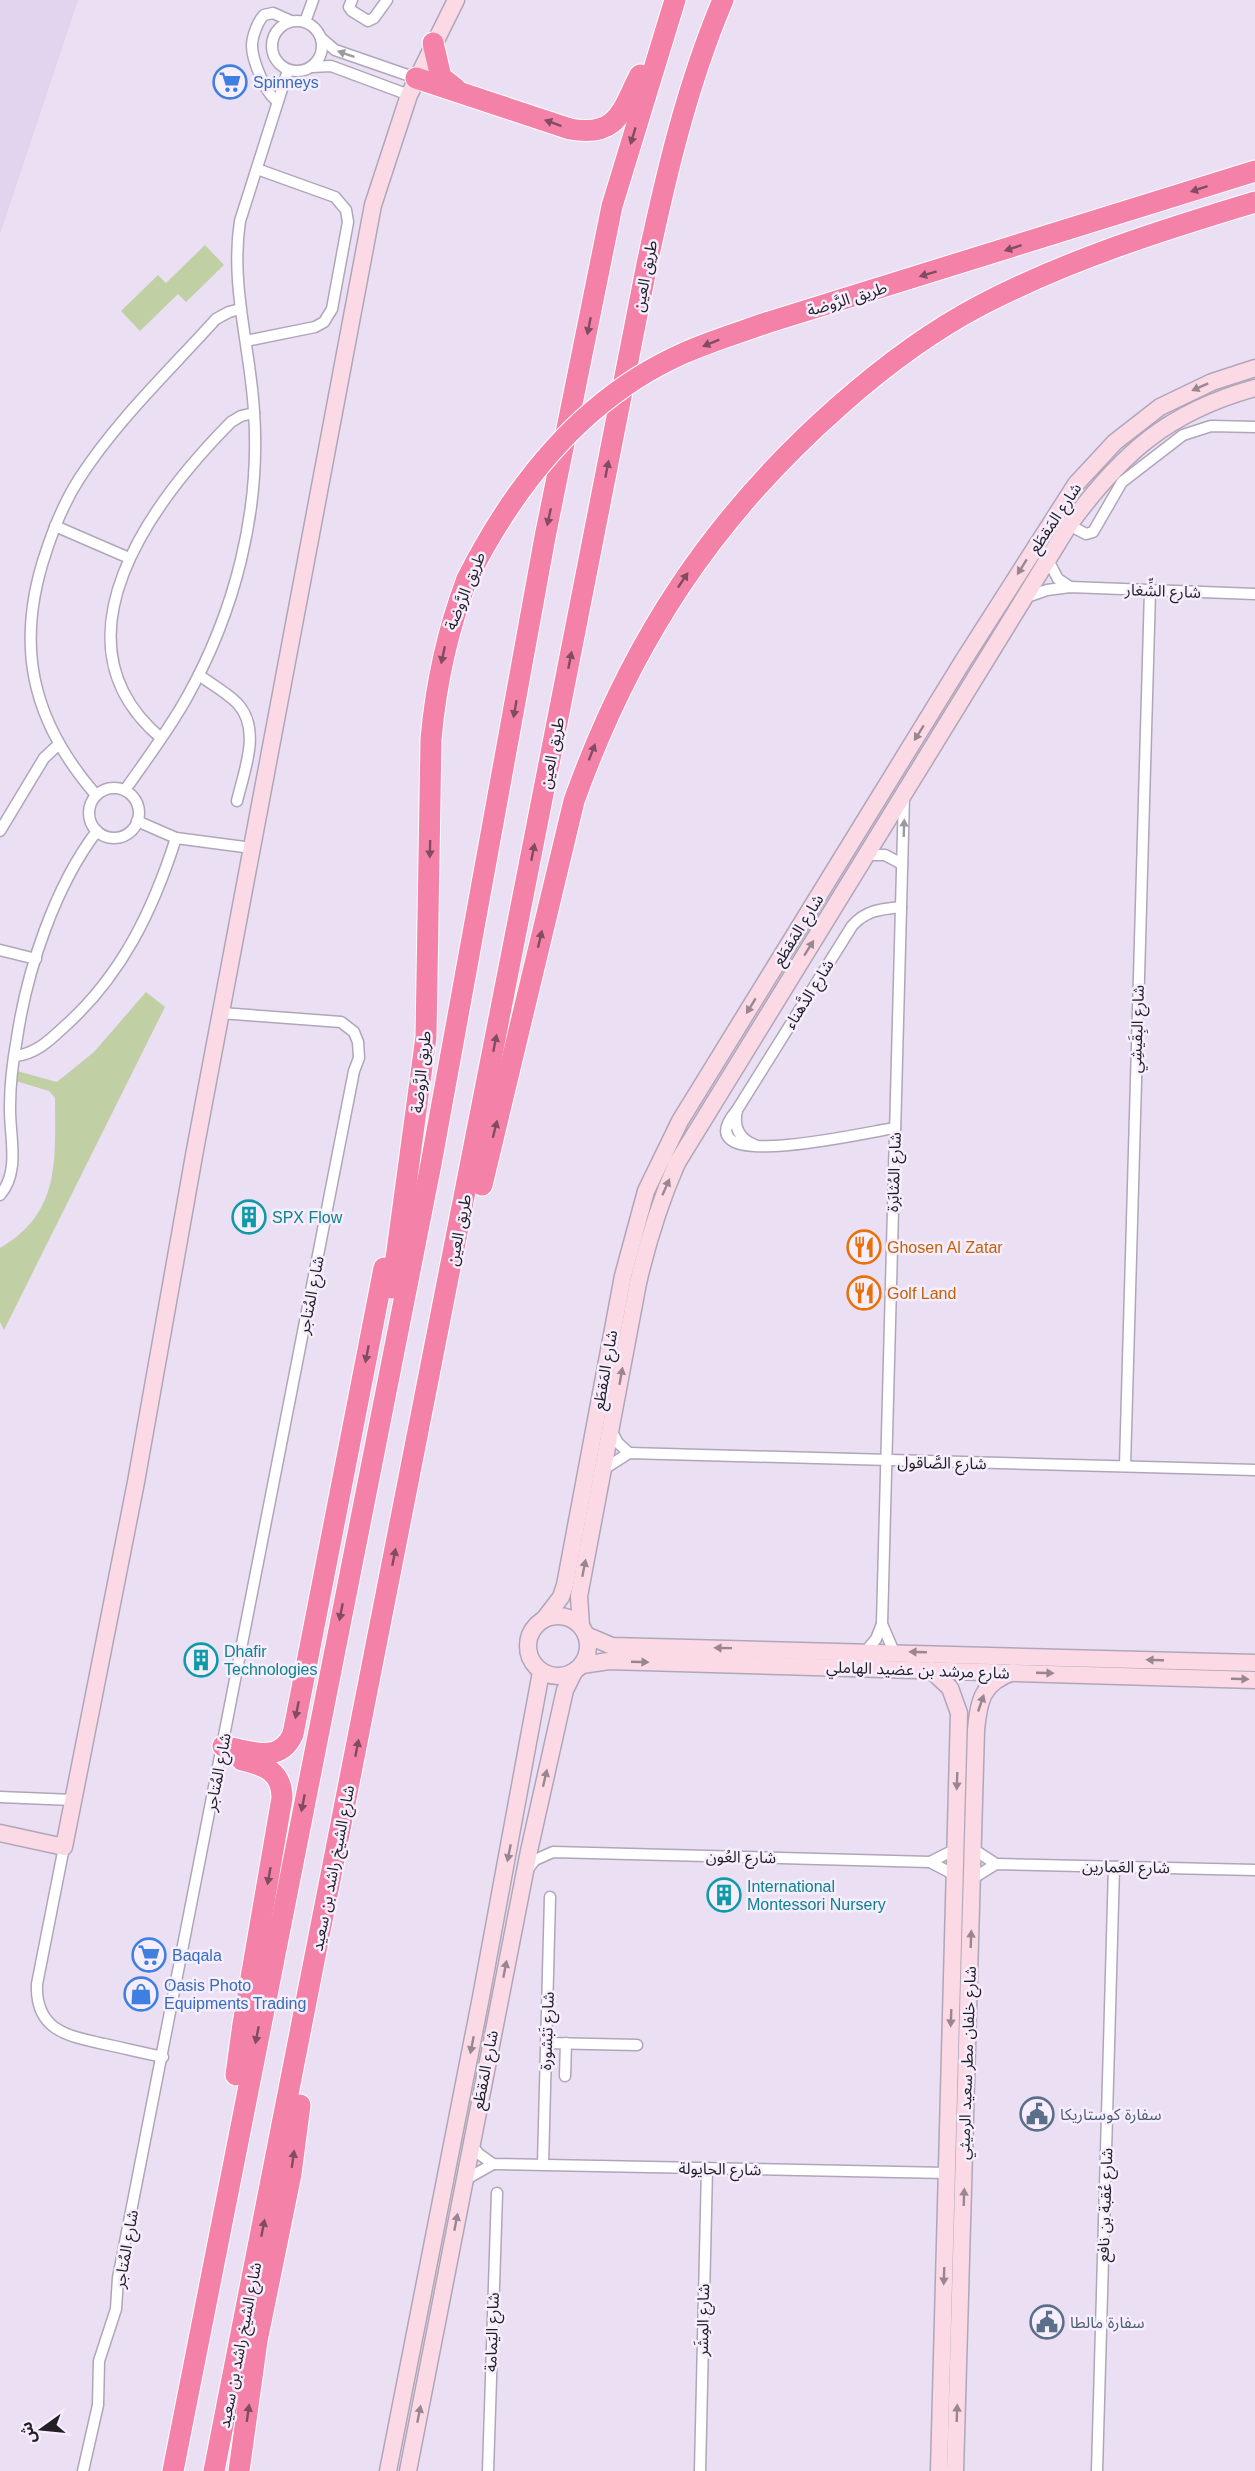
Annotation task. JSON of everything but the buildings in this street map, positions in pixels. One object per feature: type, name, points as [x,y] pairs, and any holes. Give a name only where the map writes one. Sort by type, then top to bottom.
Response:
[{"type":"highway","points":[[218,2232],[431,1164],[544,537],[612,206],[675,0]]},
{"type":"highway","name":"طريق العين","points":[[403,1513],[669,162],[713,23],[723,0]]},
{"type":"highway","points":[[433,43],[441,77],[459,91]]},
{"type":"highway","points":[[412,86],[459,91],[570,129],[588,131],[605,126],[620,116],[642,72],[657,58]]},
{"type":"highway","name":"طريق الرَّوضة","points":[[361,1513],[426,1037],[432,728],[443,653],[467,579],[487,538],[532,472],[556,446],[617,393],[683,354],[766,323],[1255,171]]},
{"type":"highway","points":[[403,1513],[574,801],[593,747],[637,655],[692,567],[735,511],[810,432],[868,380],[923,339],[981,305],[1089,255],[1255,202]]},
{"type":"highway","points":[[1144,236],[1191,230],[1255,212]]},
{"type":"highway","points":[[222,1751],[275,1753],[283,1749],[293,1734],[420,1091]]},
{"type":"highway","name":"شارع الشيخ راشد بن سعيد","points":[[214,2471],[403,1513]]},
{"type":"highway","points":[[173,2471],[213,2264],[243,2024],[282,1798],[279,1780],[268,1767],[222,1751]]},
{"type":"highway","points":[[239,2471],[263,2307],[296,2142],[302,2080],[303,2021]]},
{"type":"highway","points":[[160,2471],[213,2264]]},
{"type":"street","points":[[305,22],[313,0]]},
{"type":"street","points":[[352,0],[351,11],[366,21],[372,19],[387,0]]},
{"type":"street","points":[[163,2057],[67,2036],[52,2026],[41,2011],[37,1984],[136,1482],[221,1013],[373,206],[412,86],[456,0]]},
{"type":"street","points":[[278,101],[269,95],[255,59],[252,39],[261,17],[273,12],[291,21],[305,22],[317,31],[322,44],[320,57],[311,67]]},
{"type":"street","points":[[291,21],[279,28],[272,40],[271,48],[276,61],[288,70],[296,72],[311,67],[331,66],[371,81],[412,86]]},
{"type":"street","points":[[320,37],[335,50],[376,64],[412,86]]},
{"type":"street","points":[[255,59],[270,63],[276,61]]},
{"type":"street","points":[[371,81],[370,73],[376,64]]},
{"type":"street","points":[[125,790],[161,738],[199,675],[224,616],[246,539],[254,482],[254,413],[236,270],[238,237],[240,221],[288,70]]},
{"type":"street","points":[[246,341],[315,327],[327,318],[332,309],[348,222],[346,210],[335,197],[257,169]]},
{"type":"street","points":[[96,795],[58,745],[37,690],[30,636],[37,580],[55,526],[80,477],[133,409],[216,320],[229,312],[240,309]]},
{"type":"street","name":"شارع المَقطَع","points":[[545,1618],[561,1597],[566,1585],[622,1276],[646,1191],[680,1121],[963,661],[1076,484],[1094,462],[1129,429],[1160,407],[1212,382],[1255,368]]},
{"type":"street","name":"شارع المَقطَع","points":[[584,1630],[579,1596],[638,1283],[650,1232],[677,1163],[1070,525],[1111,472],[1149,438],[1192,411],[1216,400],[1255,388]]},
{"type":"street","points":[[161,738],[134,709],[121,685],[114,662],[111,626],[118,589],[136,542],[157,509],[220,432],[235,419],[254,413]]},
{"type":"street","points":[[1070,525],[1086,534],[1092,532],[1122,482],[1183,435],[1211,426],[1255,427]]},
{"type":"street","points":[[55,526],[129,558]]},
{"type":"street","points":[[1048,560],[1058,579],[1070,587]]},
{"type":"street","name":"شارع الشِّغار","points":[[1024,598],[1047,590],[1070,587],[1255,594]]},
{"type":"street","name":"شارع البِقَيشِي","points":[[1125,1466],[1150,591]]},
{"type":"street","points":[[963,661],[970,660],[975,664],[972,682]]},
{"type":"street","points":[[199,675],[238,704],[248,721],[250,742],[237,801]]},
{"type":"street","points":[[0,831],[44,758],[58,745]]},
{"type":"street","points":[[107,788],[125,790],[136,800],[139,814],[134,828],[123,836],[109,837],[97,831],[92,826],[89,813],[89,806],[96,795],[107,788]]},
{"type":"street","name":"شارع المُثابَرة","points":[[866,1651],[876,1639],[882,1624],[904,792]]},
{"type":"street","points":[[137,821],[156,832],[176,838],[252,848]]},
{"type":"street","points":[[0,1195],[6,1188],[11,1171],[10,1104],[15,1056],[23,1009],[36,959],[60,897],[97,831]]},
{"type":"street","points":[[15,1056],[34,1052],[59,1032],[89,1002],[116,969],[148,914],[176,838]]},
{"type":"street","points":[[866,855],[885,855],[902,864]]},
{"type":"street","name":"شارع الدَّهناء","points":[[895,1128],[797,1145],[739,1145],[728,1137],[727,1124],[857,919],[872,911],[901,907]]},
{"type":"street","points":[[0,950],[36,959]]},
{"type":"street","points":[[772,972],[779,985],[786,986]]},
{"type":"street","name":"شارع المُتاجر","points":[[83,2471],[98,2405],[99,2361],[116,2309],[118,2278],[354,1071],[360,1053],[354,1032],[336,1021],[221,1013]]},
{"type":"street","points":[[604,1469],[629,1453],[618,1443],[611,1430]]},
{"type":"street","name":"شارع الصَّاقول","points":[[629,1453],[887,1462],[1255,1470]]},
{"type":"street","points":[[564,1616],[584,1630],[588,1651],[578,1669],[563,1676],[552,1676],[542,1672],[534,1664],[527,1644],[536,1624],[545,1618],[564,1616]]},
{"type":"street","name":"شارع المُثابَرة","points":[[882,1624],[894,1652]]},
{"type":"street","name":"شارع مرشد بن عضيد الهاملي","points":[[584,1630],[612,1646],[1255,1663]]},
{"type":"street","name":"شارع مرشد بن عضيد الهاملي","points":[[578,1669],[609,1661],[1255,1680]]},
{"type":"street","name":"شارع المَقطَع","points":[[408,2471],[524,1874],[565,1690],[578,1669]]},
{"type":"street","name":"شارع خلفان مطر سعيد الرميثي","points":[[931,1670],[941,1678],[956,1700],[959,1730],[939,2471]]},
{"type":"street","name":"شارع المَقطَع","points":[[388,2471],[542,1672]]},
{"type":"street","name":"شارع خلفان مطر سعيد الرميثي","points":[[955,2471],[976,1730],[978,1707],[990,1684],[1013,1672]]},
{"type":"street","points":[[959,1730],[976,1730]]},
{"type":"street","points":[[0,1797],[73,1800]]},
{"type":"street","points":[[0,1833],[64,1847]]},
{"type":"street","points":[[533,1833],[539,1843],[553,1852]]},
{"type":"street","name":"شارع العُون","points":[[930,1862],[956,1849]]},
{"type":"street","points":[[972,1879],[996,1864],[973,1849]]},
{"type":"street","points":[[524,1874],[536,1860],[553,1852]]},
{"type":"street","name":"شارع العُون","points":[[553,1852],[930,1862],[955,1875]]},
{"type":"street","name":"شارع العَمارين","points":[[996,1864],[1255,1870]]},
{"type":"street","name":"شارع عُقبة بن نافع","points":[[1097,2471],[1114,1867]]},
{"type":"street","name":"شارع تَبْشورة","points":[[543,2164],[550,1897]]},
{"type":"street","points":[[476,2120],[478,2086],[495,1994],[489,1990],[481,1997]]},
{"type":"street","points":[[546,2043],[637,2045]]},
{"type":"street","points":[[565,2076],[566,2043]]},
{"type":"street","points":[[471,2144],[479,2154],[493,2164]]},
{"type":"street","name":"شارع الحايولة","points":[[463,2181],[493,2164],[947,2174]]},
{"type":"street","name":"شارع المِشَر","points":[[700,2471],[707,2168]]},
{"type":"street","name":"شارع اليَمامة","points":[[488,2471],[497,2193]]},
{"type":"street","points":[[945,2230],[952,2233],[963,2231]]},
{"type":"street","points":[[420,2309],[425,2326],[423,2346],[431,2351]]},
{"type":"shaded area","points":[[0,0],[78,0],[0,234]]},
{"type":"green space","points":[[205,245],[224,265],[186,302],[178,294],[140,331],[121,311],[158,275],[166,283]]},
{"type":"green space","points":[[146,992],[165,1007],[4,1330],[0,1322],[0,1248],[20,1234],[34,1219],[44,1202],[54,1163],[55,1098],[49,1091],[16,1081],[17,1071],[57,1082],[94,1052]]},
{"type":"place","name":"Spinneys","points":[[230,82]]},
{"type":"place","name":"SPX Flow","points":[[249,1217]]},
{"type":"place","name":"Ghosen Al Zatar","points":[[864,1247]]},
{"type":"place","name":"Golf Land","points":[[864,1293]]},
{"type":"place","name":"Dhafir Technologies","points":[[201,1660]]},
{"type":"place","name":"International Montessori Nursery","points":[[724,1895]]},
{"type":"place","name":"Baqala","points":[[149,1955]]},
{"type":"place","name":"Oasis Photo Equipments Trading","points":[[141,1994]]},
{"type":"place","name":"سفارة كوستاريكا","points":[[1037,2114]]},
{"type":"place","name":"سفارة مالطا","points":[[1047,2322]]}]
